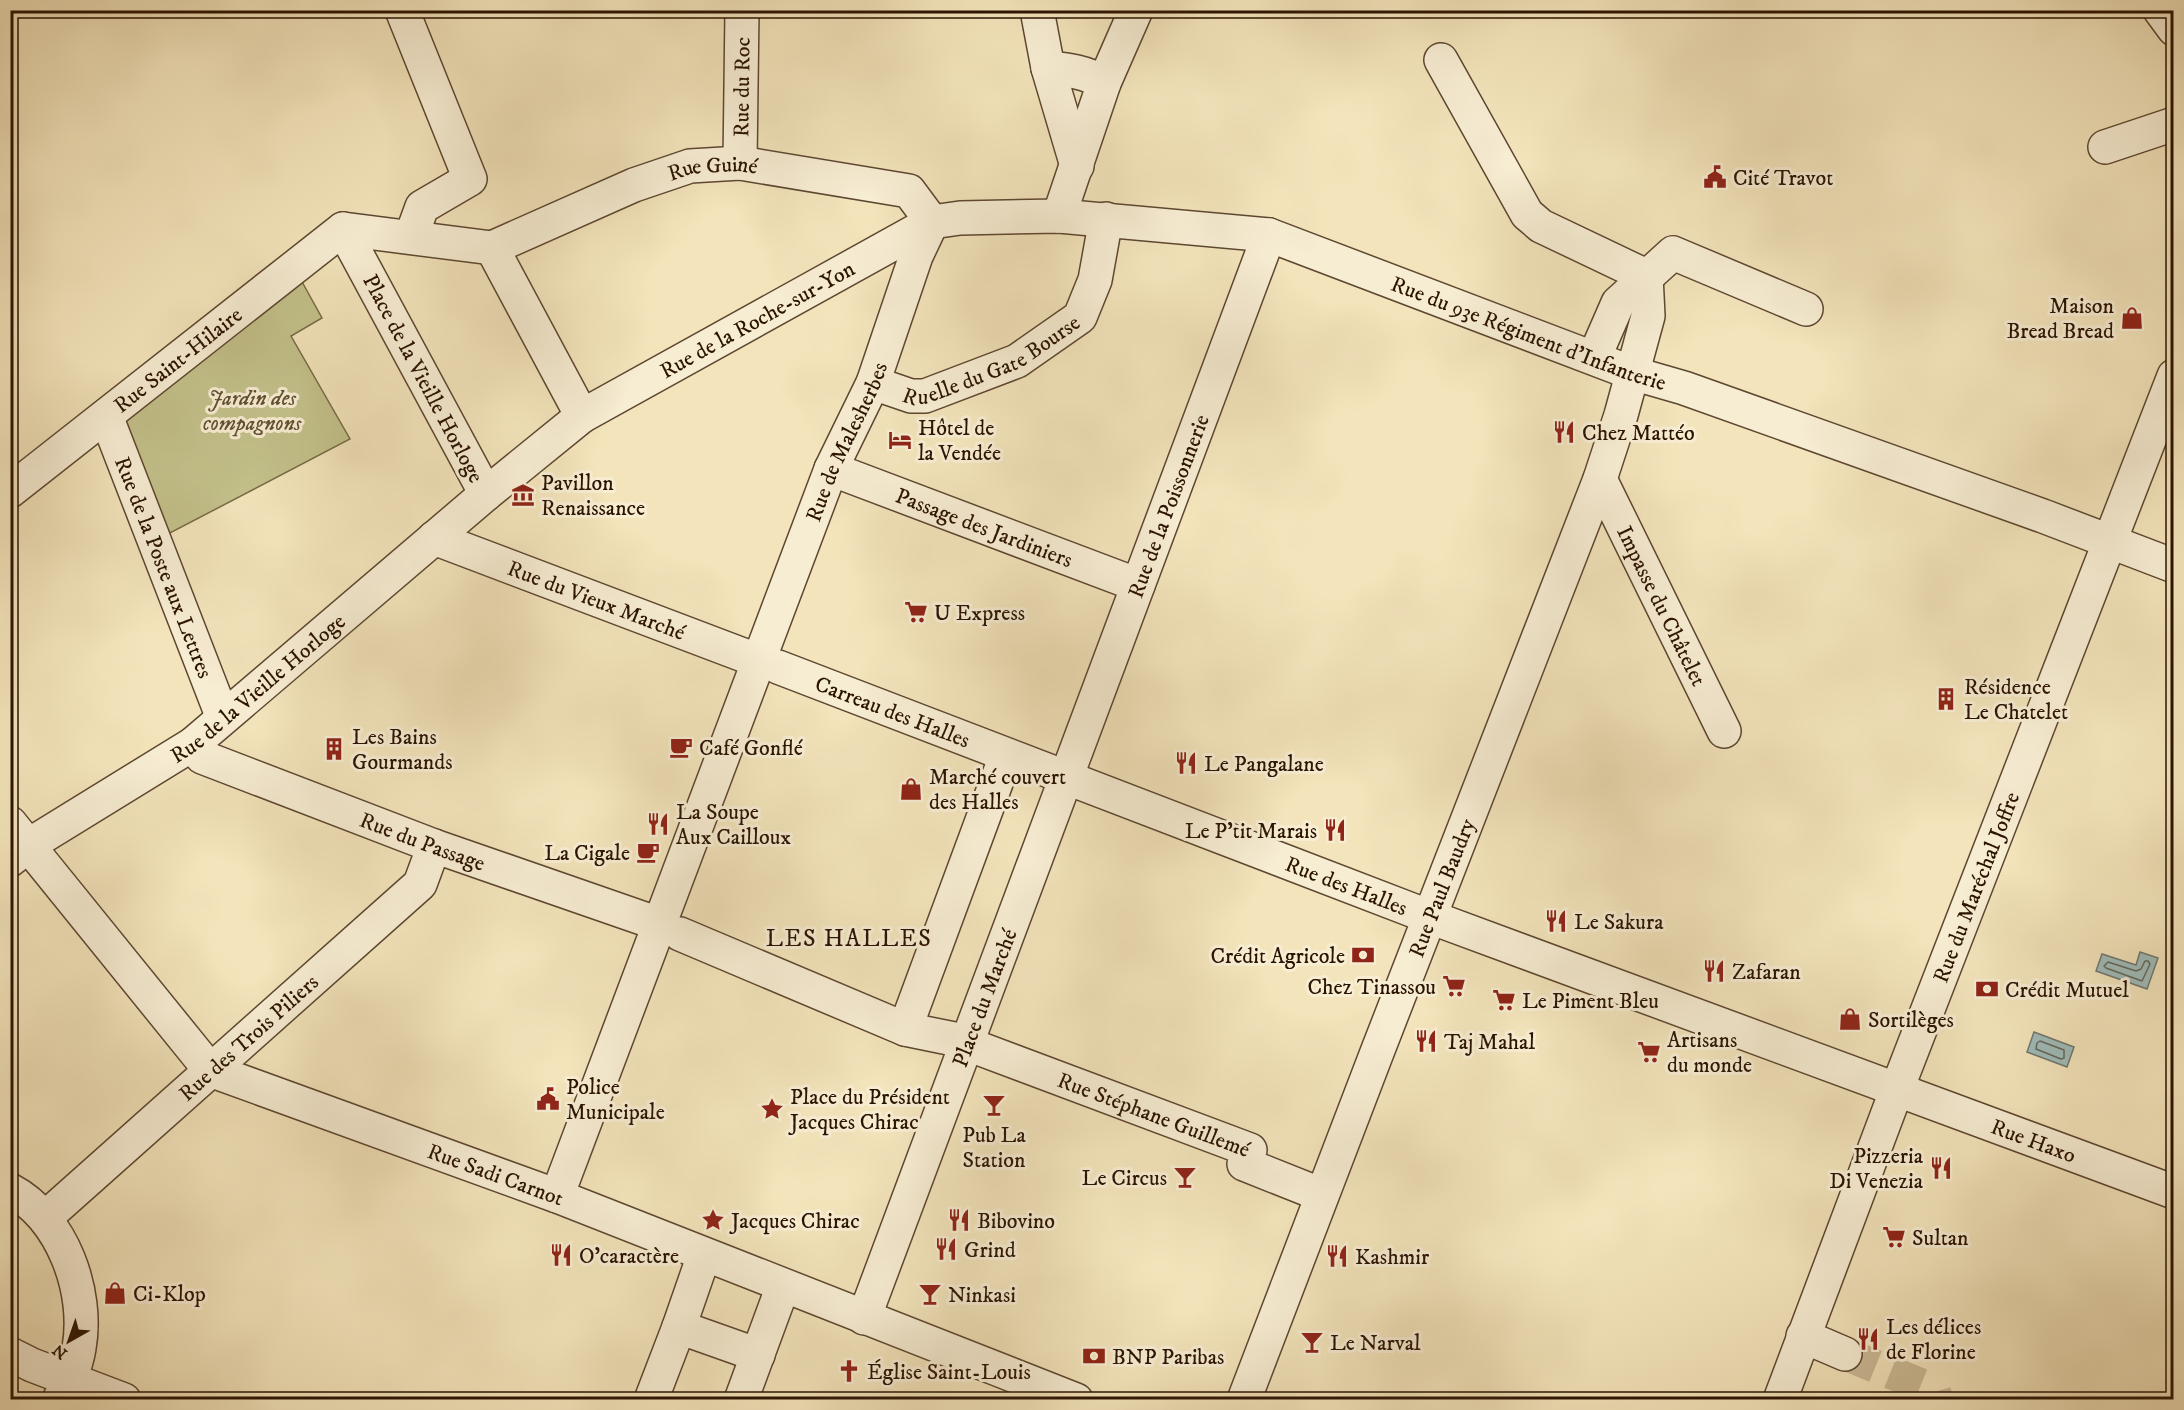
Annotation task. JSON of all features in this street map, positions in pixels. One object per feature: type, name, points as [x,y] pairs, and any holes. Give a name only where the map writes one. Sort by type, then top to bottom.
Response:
[{"type":"street","points":[[402,10],[470,179],[422,207],[411,237]]},
{"type":"street","name":"Rue du Roc","points":[[740,163],[742,10]]},
{"type":"street","points":[[1037,10],[1048,68],[1077,166]]},
{"type":"street","points":[[1059,216],[1104,83],[1136,10]]},
{"type":"street","points":[[2160,10],[2174,29]]},
{"type":"street","points":[[1441,60],[1527,214],[1541,226],[1646,276]]},
{"type":"street","points":[[1048,68],[1091,75],[1104,83]]},
{"type":"street","points":[[2105,147],[2174,124]]},
{"type":"street","name":"Rue Guiné","points":[[492,248],[645,181],[690,166],[740,163],[909,191],[932,222]]},
{"type":"street","name":"Rue du 93e Régiment d'Infanterie","points":[[932,222],[960,218],[1059,216],[1269,235],[1632,373],[1684,388],[2174,566]]},
{"type":"street","name":"Ruelle du Gate Bourse","points":[[873,382],[911,396],[925,396],[1017,361],[1080,316],[1095,280],[1106,219]]},
{"type":"street","name":"Rue de Malesherbes","points":[[769,664],[831,469],[873,382],[916,256],[932,222]]},
{"type":"street","name":"Rue de la Roche-sur-Yon","points":[[582,416],[932,222]]},
{"type":"street","points":[[343,229],[492,248],[582,416]]},
{"type":"street","name":"Place de la Vieille Horloge","points":[[343,229],[486,494],[582,416]]},
{"type":"street","name":"Rue Saint-Hilaire","points":[[10,491],[343,229]]},
{"type":"street","name":"Rue de la Poissonnerie","points":[[1067,778],[1269,235]]},
{"type":"street","points":[[1594,358],[1618,303],[1673,253],[1806,309]]},
{"type":"street","name":"Rue Paul Baudry","points":[[1244,1400],[1600,479],[1648,316],[1646,276]]},
{"type":"street","name":"Rue du Maréchal Joffre","points":[[1780,1400],[1897,1089],[2174,376]]},
{"type":"street","name":"Rue de la Poste aux Lettres","points":[[106,416],[223,718]]},
{"type":"street","name":"Passage des Jardiniers","points":[[831,469],[1138,585]]},
{"type":"street","name":"Impasse du Châtelet","points":[[1600,479],[1724,731]]},
{"type":"street","name":"Rue de la Vieille Horloge","points":[[16,843],[193,744],[486,494]]},
{"type":"street","name":"Rue du Vieux Marché","points":[[434,538],[769,664]]},
{"type":"street","points":[[557,1197],[670,929],[769,664]]},
{"type":"street","name":"Carreau des Halles","points":[[769,664],[1067,778]]},
{"type":"street","name":"Rue du Passage","points":[[193,744],[202,757],[434,846],[670,929]]},
{"type":"street","points":[[905,1029],[1006,756]]},
{"type":"street","name":"Rue des Halles","points":[[1067,778],[1430,917],[1897,1089]]},
{"type":"street","name":"Place du Marché","points":[[864,1318],[1067,778]]},
{"type":"street","points":[[16,843],[210,1070]]},
{"type":"street","name":"Rue des Trois Piliers","points":[[45,1218],[420,884],[434,846]]},
{"type":"street","points":[[670,929],[905,1029],[954,1039],[966,1045]]},
{"type":"street","name":"Rue Stéphane Guillemé","points":[[966,1045],[1197,1117],[1250,1150],[1244,1164],[1322,1195]]},
{"type":"street","name":"Rue Sadi Carnot","points":[[210,1070],[557,1197],[1076,1400]]},
{"type":"street","name":"Rue Haxo","points":[[1897,1089],[2174,1192]]},
{"type":"street","points":[[10,1190],[45,1218],[72,1264],[79,1292],[81,1336],[65,1389]]},
{"type":"street","points":[[651,1400],[704,1255]]},
{"type":"street","points":[[741,1400],[783,1286]]},
{"type":"street","points":[[679,1327],[758,1356]]},
{"type":"street","points":[[1803,1336],[1845,1354]]},
{"type":"street","points":[[10,1354],[32,1365],[65,1389],[124,1400]]},
{"type":"green space","name":"Jardin des compagnons","points":[[301,280],[322,318],[291,336],[350,439],[168,534],[121,424]]},
{"type":"water","points":[[2140,952],[2158,958],[2147,989],[2096,971],[2102,954],[2136,965]]},
{"type":"water","points":[[2034,1032],[2074,1047],[2067,1067],[2027,1052]]},
{"type":"tunnel","points":[[1845,1354],[1934,1390],[1937,1400]]},
{"type":"place","name":"Cité Travot","points":[[1715,177]]},
{"type":"place","name":"Maison Bread Bread","points":[[2132,318]]},
{"type":"place","name":"Chez Mattéo","points":[[1564,432]]},
{"type":"place","name":"Hôtel de la Vendée","points":[[900,440]]},
{"type":"place","name":"Pavillon Renaissance","points":[[523,495]]},
{"type":"place","name":"U Express","points":[[916,612]]},
{"type":"place","name":"Résidence Le Chatelet","points":[[1946,699]]},
{"type":"place","name":"Café Gonflé","points":[[681,747]]},
{"type":"place","name":"Les Bains Gourmands","points":[[334,749]]},
{"type":"place","name":"Le Pangalane","points":[[1186,763]]},
{"type":"place","name":"Marché couvert des Halles","points":[[911,789]]},
{"type":"place","name":"La Soupe Aux Cailloux","points":[[658,824]]},
{"type":"place","name":"Le P'tit Marais","points":[[1335,830]]},
{"type":"place","name":"La Cigale","points":[[648,852]]},
{"type":"place","name":"Le Sakura","points":[[1556,921]]},
{"type":"place","name":"Crédit Agricole","points":[[1363,955]]},
{"type":"place","name":"Zafaran","points":[[1714,971]]},
{"type":"place","name":"Chez Tinassou","points":[[1454,986]]},
{"type":"place","name":"Crédit Mutuel","points":[[1987,989]]},
{"type":"place","name":"Le Piment Bleu","points":[[1504,1000]]},
{"type":"place","name":"Sortilèges","points":[[1850,1019]]},
{"type":"place","name":"Taj Mahal","points":[[1426,1041]]},
{"type":"place","name":"Artisans du monde","points":[[1649,1052]]},
{"type":"place","name":"Police Municipale","points":[[548,1099]]},
{"type":"place","name":"Pub La Station","points":[[994,1105]]},
{"type":"place","name":"Place du Président Jacques Chirac","points":[[772,1109]]},
{"type":"place","name":"Pizzeria Di Venezia","points":[[1941,1168]]},
{"type":"place","name":"Le Circus","points":[[1185,1177]]},
{"type":"place","name":"Jacques Chirac","points":[[713,1220]]},
{"type":"place","name":"Bibovino","points":[[959,1220]]},
{"type":"place","name":"Sultan","points":[[1894,1237]]},
{"type":"place","name":"Grind","points":[[946,1249]]},
{"type":"place","name":"O'caractère","points":[[561,1255]]},
{"type":"place","name":"Kashmir","points":[[1337,1256]]},
{"type":"place","name":"Ci-Klop","points":[[115,1293]]},
{"type":"place","name":"Ninkasi","points":[[930,1294]]},
{"type":"place","name":"Les délices de Florine","points":[[1868,1339]]},
{"type":"place","name":"Le Narval","points":[[1312,1342]]},
{"type":"place","name":"BNP Paribas","points":[[1094,1356]]},
{"type":"place","name":"Église Saint-Louis","points":[[849,1371]]},
{"type":"district","name":"LES HALLES","points":[[849,938]]}]
